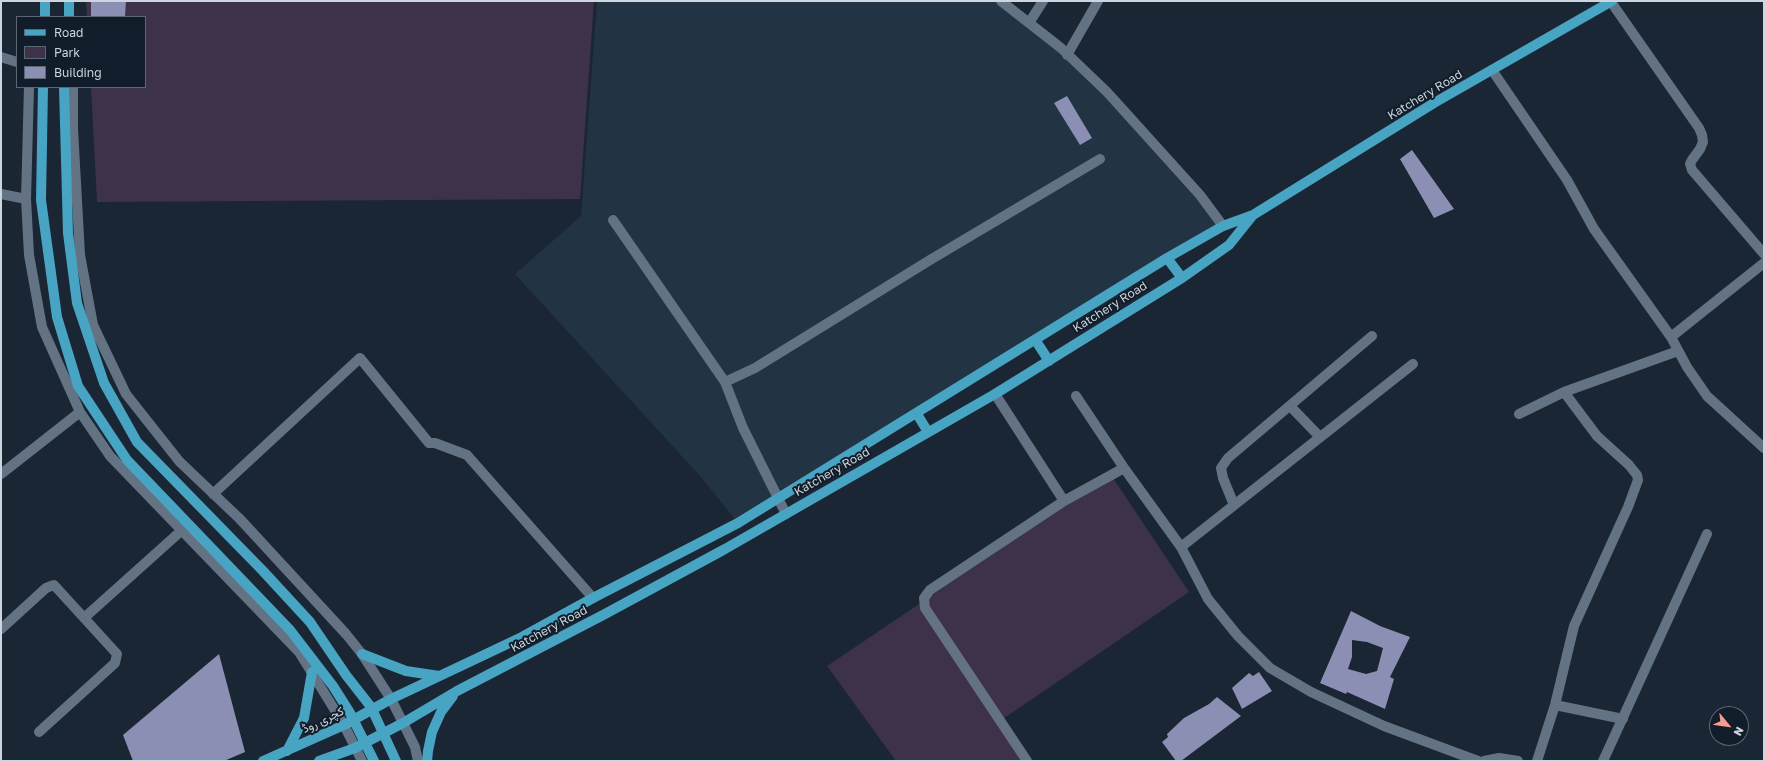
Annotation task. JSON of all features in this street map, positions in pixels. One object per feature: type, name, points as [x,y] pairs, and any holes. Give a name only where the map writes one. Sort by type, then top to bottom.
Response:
[{"type":"main road","points":[[45,1],[45,16]]},
{"type":"main road","name":"Katchery Road","points":[[391,698],[522,637],[593,598],[716,535],[778,499],[1036,341],[1167,258],[1223,226],[1253,215],[1434,103],[1492,70],[1599,4],[1611,1]]},
{"type":"main road","points":[[43,88],[41,200],[56,316],[78,386],[127,460],[290,630],[342,700],[374,761]]},
{"type":"main road","points":[[64,88],[68,232],[77,303],[104,383],[137,442],[263,571],[310,622],[346,674],[372,707],[396,761]]},
{"type":"main road","name":"Katchery Road","points":[[403,723],[457,691],[725,549],[995,394],[1182,278],[1229,245],[1253,215]]},
{"type":"main road","points":[[1167,258],[1182,278]]},
{"type":"main road","points":[[1036,341],[1049,361]]},
{"type":"main road","points":[[916,414],[928,432]]},
{"type":"main road","points":[[716,535],[725,549]]},
{"type":"main road","points":[[362,654],[406,670],[439,676]]},
{"type":"main road","points":[[288,751],[304,718],[312,672]]},
{"type":"main road","points":[[427,761],[432,732],[441,712],[457,691]]},
{"type":"main road","name":"کچری روڈ","points":[[263,761],[344,725],[391,698]]},
{"type":"main road","points":[[319,761],[355,748],[403,723]]},
{"type":"street","points":[[1001,1],[1067,55],[1107,92],[1200,195],[1223,226]]},
{"type":"street","points":[[1029,23],[1043,1]]},
{"type":"street","points":[[1067,55],[1098,1]]},
{"type":"street","points":[[1611,1],[1699,128],[1703,142],[1690,164],[1692,170],[1764,254]]},
{"type":"street","points":[[1,57],[16,62]]},
{"type":"street","points":[[1492,70],[1566,180],[1594,229],[1671,337],[1678,351],[1708,396],[1764,448]]},
{"type":"street","points":[[30,88],[26,199],[29,255],[42,327],[80,412],[110,456],[299,652],[344,725],[362,761]]},
{"type":"street","points":[[73,88],[73,129],[80,255],[93,325],[126,394],[179,461],[214,494],[346,634],[362,654],[391,698],[415,747],[418,761]]},
{"type":"street","points":[[725,382],[755,368],[930,260],[1100,159]]},
{"type":"street","points":[[1,194],[26,199]]},
{"type":"street","points":[[613,220],[725,382],[743,428],[786,514]]},
{"type":"street","points":[[1671,337],[1764,263]]},
{"type":"street","points":[[1234,505],[1223,478],[1221,468],[1228,458],[1372,336]]},
{"type":"street","points":[[1519,414],[1564,392],[1678,351]]},
{"type":"street","points":[[214,494],[360,358],[429,443],[435,443],[467,455],[593,598]]},
{"type":"street","points":[[1181,547],[1413,364]]},
{"type":"street","points":[[1537,761],[1555,705],[1574,626],[1628,507],[1638,480],[1637,475],[1629,465],[1597,436],[1564,392]]},
{"type":"street","points":[[995,394],[1064,501]]},
{"type":"street","points":[[1076,396],[1124,468],[1181,547],[1208,599],[1238,636],[1270,668],[1311,692],[1384,726],[1478,761]]},
{"type":"street","points":[[1290,406],[1320,437]]},
{"type":"street","points":[[1,474],[80,412]]},
{"type":"street","points":[[1027,761],[925,608],[924,598],[930,590],[1064,501],[1124,468]]},
{"type":"street","points":[[84,618],[182,531]]},
{"type":"street","points":[[1603,761],[1707,534]]},
{"type":"street","points":[[1,629],[46,588],[54,585],[117,654],[116,663],[39,732]]},
{"type":"street","points":[[1555,705],[1623,719]]},
{"type":"street","points":[[1484,761],[1499,758],[1518,761]]},
{"type":"shaded area","points":[[597,1],[1001,1],[1061,48],[1223,226],[738,523],[700,476],[515,274],[581,216]]},
{"type":"green space","points":[[86,1],[594,1],[580,199],[97,202],[91,88],[146,88],[146,16],[87,16]]},
{"type":"green space","points":[[1111,475],[1189,592],[997,723],[1021,761],[896,761],[827,666]]},
{"type":"building","points":[[91,1],[126,1],[125,16],[91,16]]},
{"type":"building","points":[[1067,96],[1092,138],[1080,145],[1054,103]]},
{"type":"building","points":[[1412,150],[1454,209],[1434,218],[1400,159]]},
{"type":"building","points":[[1351,611],[1380,626],[1410,637],[1390,677],[1394,679],[1385,709],[1347,692],[1346,694],[1320,683]],"holes":[[[1352,640],[1367,642],[1383,648],[1377,671],[1366,674],[1348,669],[1352,657]]]},
{"type":"building","points":[[219,654],[245,752],[224,761],[133,761],[123,735]]},
{"type":"building","points":[[1259,672],[1272,691],[1242,709],[1232,688],[1249,673],[1253,676]]},
{"type":"building","points":[[1217,697],[1241,716],[1181,761],[1176,761],[1162,742],[1168,737],[1167,734],[1184,718],[1209,704]]}]
